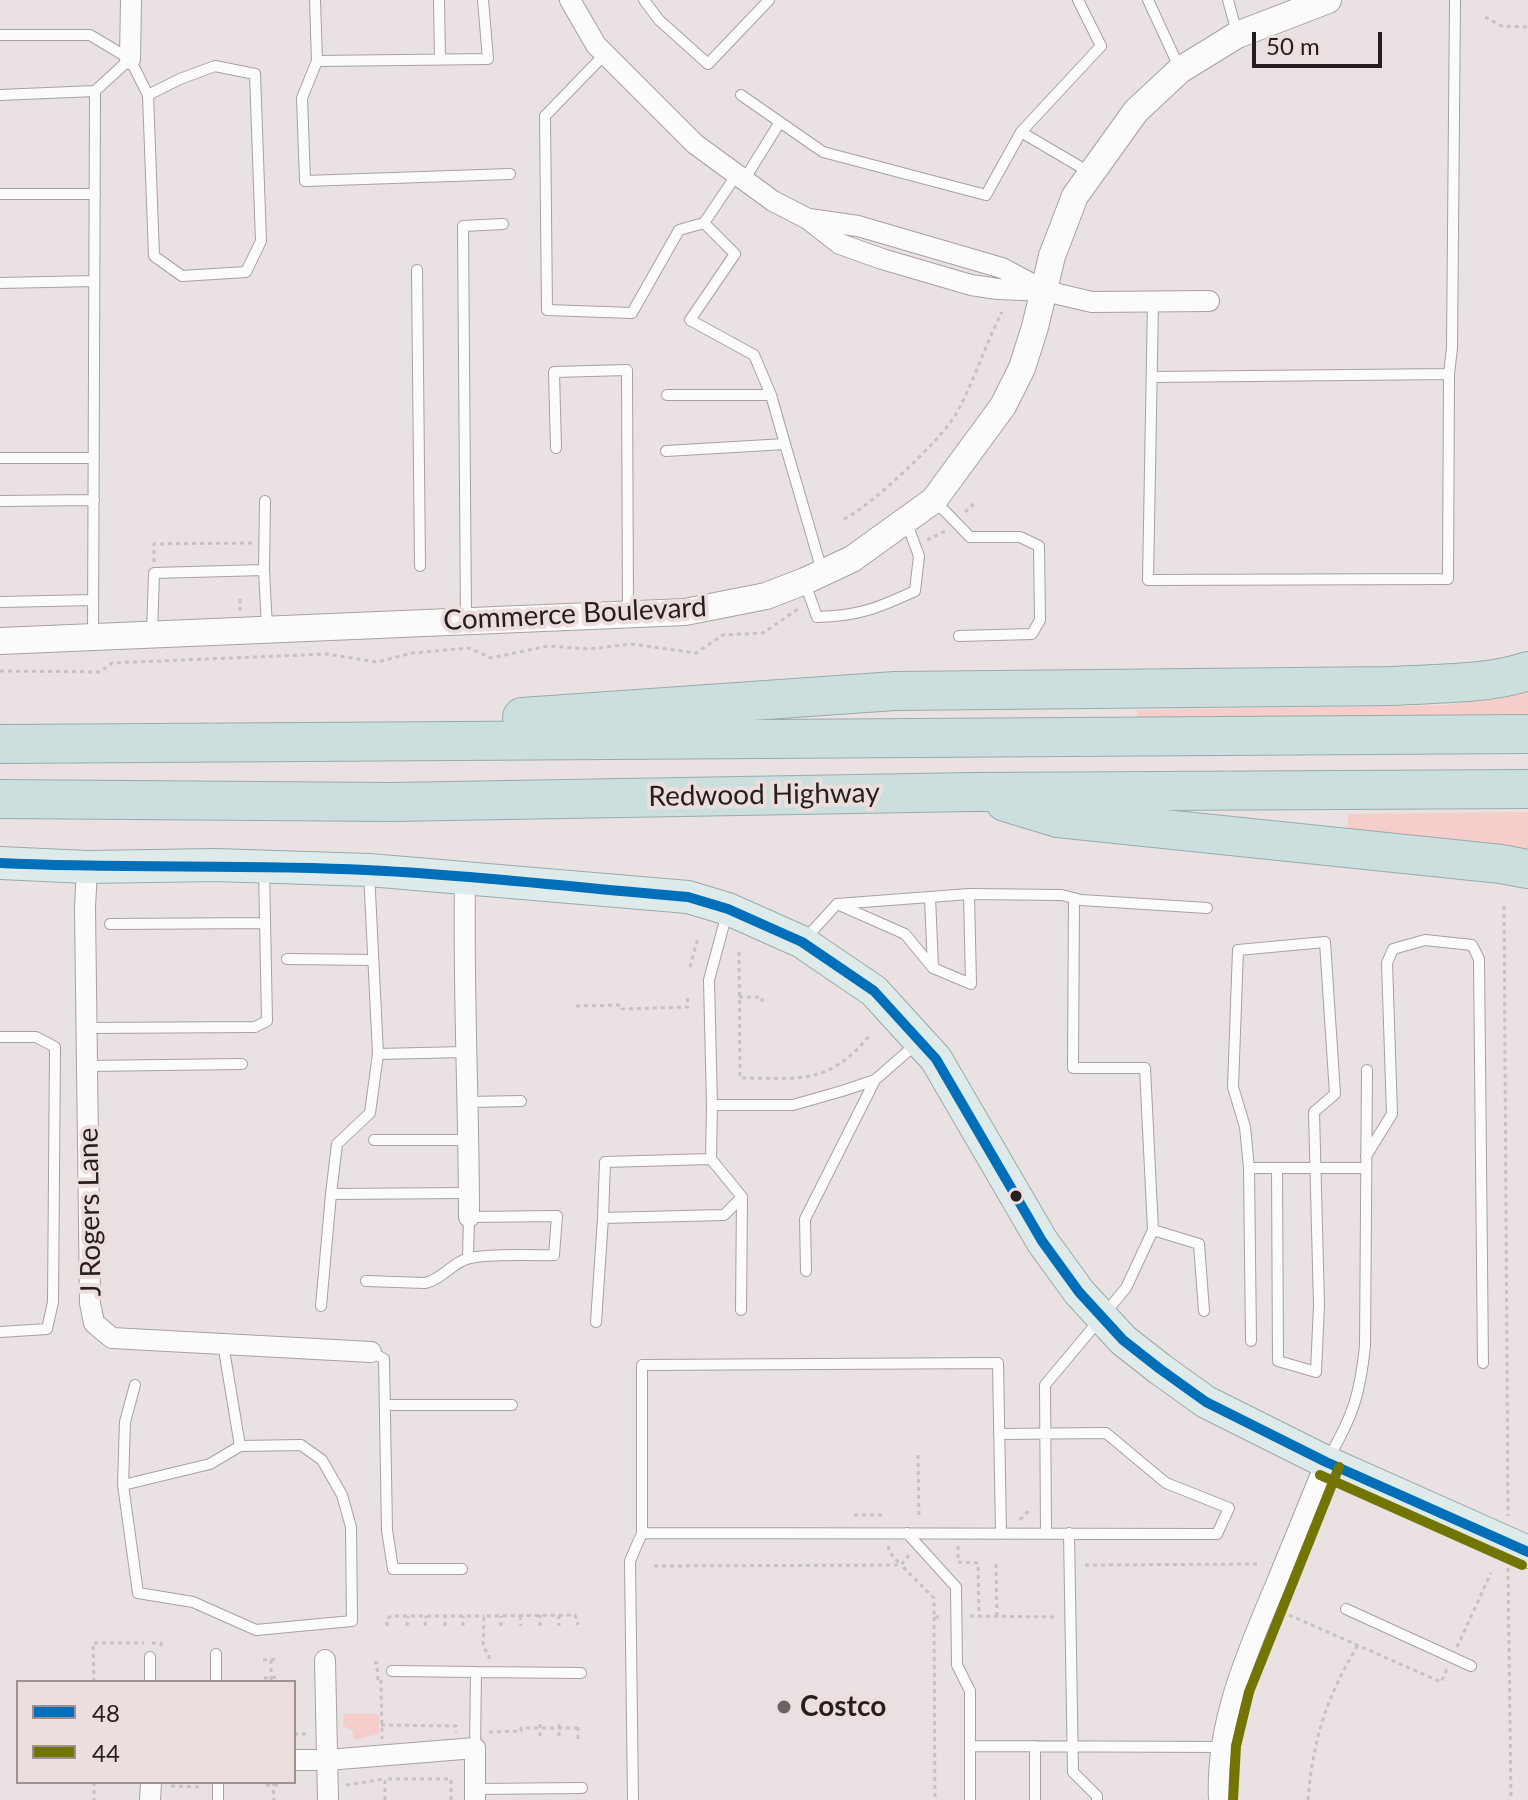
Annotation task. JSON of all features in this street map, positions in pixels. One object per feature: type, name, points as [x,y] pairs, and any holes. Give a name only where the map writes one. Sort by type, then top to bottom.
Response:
[{"type":"highway","points":[[52,744],[432,723],[895,691],[1392,686],[1466,682],[1523,674]]},
{"type":"highway","name":"Redwood Highway","points":[[0,744],[1528,734]]},
{"type":"highway","name":"Redwood Highway","points":[[0,799],[391,802],[972,792],[1528,789]]},
{"type":"highway","points":[[972,792],[1058,818],[1528,869]]},
{"type":"main road","points":[[0,863],[369,870],[688,897],[728,909],[802,942],[874,991],[936,1059],[1042,1241],[1079,1292],[1123,1340],[1206,1402],[1326,1462],[1518,1548]]},
{"type":"street","points":[[130,59],[131,0]]},
{"type":"street","points":[[570,0],[596,45],[695,144],[773,201],[808,219],[858,226],[1002,268],[1045,291],[1092,302],[1209,301]]},
{"type":"street","name":"Commerce Boulevard","points":[[0,641],[685,612],[766,596],[852,559],[934,500],[1003,406],[1022,368],[1052,256],[1075,196],[1136,111],[1180,70],[1237,35],[1328,0]]},
{"type":"street","name":"J Rogers Lane","points":[[87,867],[86,1066],[90,1303],[94,1323],[112,1338],[371,1352]]},
{"type":"street","points":[[465,880],[469,1217]]},
{"type":"street","points":[[1219,1800],[1223,1747],[1231,1703],[1245,1655],[1326,1462]]},
{"type":"street","points":[[325,1660],[328,1800]]},
{"type":"street","points":[[296,1760],[475,1748],[475,1794]]},
{"type":"lane","points":[[315,0],[317,61],[302,98],[305,181],[510,174]]},
{"type":"lane","points":[[439,0],[440,59]]},
{"type":"lane","points":[[317,61],[488,59],[483,0]]},
{"type":"lane","points":[[644,0],[659,20],[708,64],[769,0]]},
{"type":"lane","points":[[741,95],[823,152],[986,195],[1021,132],[1101,46],[1078,0]]},
{"type":"lane","points":[[1148,0],[1180,70]]},
{"type":"lane","points":[[1228,0],[1237,35]]},
{"type":"lane","points":[[1153,302],[1148,580],[1448,579],[1455,0]]},
{"type":"lane","points":[[0,35],[90,35],[130,59],[148,95],[154,256],[182,276],[246,272],[261,241],[255,74],[215,66],[148,95]]},
{"type":"lane","points":[[605,54],[545,116],[547,310],[632,313],[679,230],[704,223],[780,122]]},
{"type":"lane","points":[[0,95],[95,91],[130,59]]},
{"type":"lane","points":[[93,637],[95,91]]},
{"type":"lane","points":[[1021,132],[1091,173]]},
{"type":"lane","points":[[0,194],[95,194]]},
{"type":"lane","points":[[704,223],[735,254],[690,320],[754,355],[771,395],[785,444],[814,577],[817,617],[870,612],[915,591],[919,556],[906,520]]},
{"type":"lane","points":[[466,621],[463,226],[503,224]]},
{"type":"lane","points":[[417,270],[420,566]]},
{"type":"lane","points":[[0,283],[94,281]]},
{"type":"lane","points":[[556,448],[554,372],[627,370],[628,615]]},
{"type":"lane","points":[[1152,377],[1449,374]]},
{"type":"lane","points":[[667,395],[771,395]]},
{"type":"lane","points":[[666,451],[785,444]]},
{"type":"lane","points":[[0,458],[94,458]]},
{"type":"lane","points":[[0,501],[94,500]]},
{"type":"lane","points":[[934,500],[970,537],[1020,537],[1039,546],[1040,620],[1032,634],[959,636]]},
{"type":"lane","points":[[265,501],[267,630]]},
{"type":"lane","points":[[152,635],[154,573],[264,570]]},
{"type":"lane","points":[[0,602],[93,600]]},
{"type":"lane","points":[[87,1028],[255,1027],[267,1021],[264,867]]},
{"type":"lane","points":[[321,1306],[337,1144],[370,1113],[378,1054],[369,870]]},
{"type":"lane","points":[[837,904],[905,934],[933,968],[971,984],[969,894]]},
{"type":"lane","points":[[802,942],[837,904],[969,894],[1062,895],[1207,908]]},
{"type":"lane","points":[[930,897],[933,968]]},
{"type":"lane","points":[[1046,1533],[1045,1385],[1126,1288],[1153,1230],[1145,1068],[1073,1068],[1074,898]]},
{"type":"lane","points":[[728,909],[709,980],[711,1159],[742,1197],[741,1310]]},
{"type":"lane","points":[[110,924],[265,923]]},
{"type":"lane","points":[[1366,1156],[1392,1114],[1387,963],[1393,949],[1425,940],[1472,945],[1479,959],[1483,1363]]},
{"type":"lane","points":[[1251,1341],[1249,1168],[1245,1127],[1233,1087],[1238,950],[1325,942],[1335,1094],[1314,1112],[1319,1305],[1316,1372],[1278,1361],[1277,1168]]},
{"type":"lane","points":[[287,959],[373,960]]},
{"type":"lane","points":[[0,1037],[36,1037],[55,1047],[53,1302],[47,1329],[0,1332]]},
{"type":"lane","points":[[806,1271],[805,1219],[875,1080],[920,1041]]},
{"type":"lane","points":[[378,1054],[465,1052]]},
{"type":"lane","points":[[86,1066],[242,1064]]},
{"type":"lane","points":[[1326,1462],[1350,1422],[1361,1387],[1365,1346],[1367,1070]]},
{"type":"lane","points":[[712,1105],[793,1105],[875,1080]]},
{"type":"lane","points":[[469,1102],[521,1101]]},
{"type":"lane","points":[[374,1140],[469,1140]]},
{"type":"lane","points":[[596,1322],[605,1162],[711,1159]]},
{"type":"lane","points":[[1249,1168],[1366,1168]]},
{"type":"lane","points":[[331,1194],[469,1193]]},
{"type":"lane","points":[[603,1218],[724,1215],[742,1197]]},
{"type":"lane","points":[[366,1281],[434,1281],[468,1258],[554,1255],[557,1216],[469,1217],[468,1258]]},
{"type":"lane","points":[[1153,1230],[1199,1244],[1204,1311]]},
{"type":"lane","points":[[223,1344],[240,1446]]},
{"type":"lane","points":[[371,1352],[384,1359],[387,1530],[393,1569],[462,1569]]},
{"type":"lane","points":[[633,1800],[630,1561],[642,1533],[642,1365],[998,1363],[1001,1533]]},
{"type":"lane","points":[[123,1485],[210,1464],[240,1446],[301,1445],[322,1460],[342,1495],[351,1527],[352,1621],[256,1630],[193,1602],[138,1593],[123,1485],[125,1422],[135,1385]]},
{"type":"lane","points":[[385,1405],[512,1405]]},
{"type":"lane","points":[[642,1533],[1217,1534],[1229,1508],[1166,1483],[1106,1433],[999,1434]]},
{"type":"lane","points":[[907,1533],[956,1587],[957,1665],[970,1691],[970,1800]]},
{"type":"lane","points":[[1069,1533],[1073,1772],[1097,1796],[1097,1800]]},
{"type":"lane","points":[[1346,1609],[1471,1666]]},
{"type":"lane","points":[[216,1654],[216,1680]]},
{"type":"lane","points":[[150,1680],[156,1656]]},
{"type":"lane","points":[[392,1671],[581,1673]]},
{"type":"lane","points":[[475,1748],[476,1672]]},
{"type":"lane","points":[[970,1746],[1223,1747]]},
{"type":"lane","points":[[1035,1746],[1035,1800]]},
{"type":"lane","points":[[475,1794],[582,1788]]},
{"type":"path","points":[[1485,17],[1502,26],[1528,27]]},
{"type":"path","points":[[844,519],[859,512],[876,497],[937,438],[956,415],[1002,312]]},
{"type":"path","points":[[154,573],[154,544],[264,543]]},
{"type":"path","points":[[240,599],[240,611]]},
{"type":"path","points":[[1504,906],[1518,1548],[1511,1800]]},
{"type":"path","points":[[690,967],[698,938]]},
{"type":"path","points":[[739,952],[740,1078],[812,1077],[831,1071],[846,1061],[869,1036]]},
{"type":"path","points":[[576,1006],[621,1005],[622,1009],[688,1007],[687,996]]},
{"type":"path","points":[[739,997],[762,997],[762,1004]]},
{"type":"path","points":[[918,1455],[919,1523]]},
{"type":"path","points":[[1015,1521],[1032,1507]]},
{"type":"path","points":[[958,1533],[958,1562],[978,1563],[979,1617]]},
{"type":"path","points":[[996,1564],[997,1617]]},
{"type":"path","points":[[1079,1565],[1257,1564]]},
{"type":"path","points":[[654,1566],[901,1565]]},
{"type":"path","points":[[540,1615],[540,1626]]},
{"type":"path","points":[[559,1615],[559,1626]]},
{"type":"path","points":[[387,1626],[387,1619],[391,1616],[484,1616]]},
{"type":"path","points":[[407,1626],[408,1616]]},
{"type":"path","points":[[425,1626],[426,1616]]},
{"type":"path","points":[[445,1616],[445,1626]]},
{"type":"path","points":[[463,1616],[463,1626]]},
{"type":"path","points":[[501,1616],[501,1626]]},
{"type":"path","points":[[520,1616],[521,1626]]},
{"type":"path","points":[[967,1616],[1058,1617]]},
{"type":"path","points":[[934,1617],[935,1800]]},
{"type":"path","points":[[94,1680],[93,1643],[161,1643],[156,1656]]},
{"type":"path","points":[[1308,1800],[1320,1725],[1331,1694],[1358,1645]]},
{"type":"path","points":[[263,1660],[279,1659]]},
{"type":"path","points":[[271,1660],[271,1680]]},
{"type":"path","points":[[93,1661],[100,1661]]},
{"type":"path","points":[[371,1742],[382,1739],[381,1681],[376,1682],[377,1663],[374,1663]]},
{"type":"path","points":[[264,1678],[271,1680],[279,1677]]},
{"type":"path","points":[[373,1700],[381,1700]]},
{"type":"path","points":[[489,1732],[540,1726],[578,1726],[578,1739]]},
{"type":"path","points":[[540,1726],[540,1739]]},
{"type":"path","points":[[559,1726],[559,1739]]},
{"type":"path","points":[[521,1728],[521,1739]]},
{"type":"path","points":[[385,1800],[385,1779],[453,1779],[451,1800]]},
{"type":"path","points":[[274,1784],[274,1800]]},
{"type":"path","points":[[266,1785],[282,1785]]},
{"type":"path","points":[[171,1786],[204,1787]]},
{"type":"shaded area","points":[[1528,691],[1528,720],[1139,727],[1137,710],[1446,705]]},
{"type":"shaded area","points":[[1528,812],[1528,853],[1347,834],[1348,814]]},
{"type":"shaded area","points":[[344,1714],[379,1714],[379,1734],[354,1740],[352,1730],[343,1726]]},
{"type":"transit line","name":"48","points":[[0,863],[366,870],[688,897],[728,909],[802,942],[874,991],[936,1059],[1042,1241],[1079,1292],[1123,1340],[1206,1402],[1326,1462],[1528,1552]]},
{"type":"transit line","name":"44","points":[[1233,1800],[1236,1746],[1249,1692],[1339,1467]]},
{"type":"transit line","name":"44","points":[[1320,1475],[1522,1565]]},
{"type":"place","name":"Costco","points":[[784,1707]]}]
